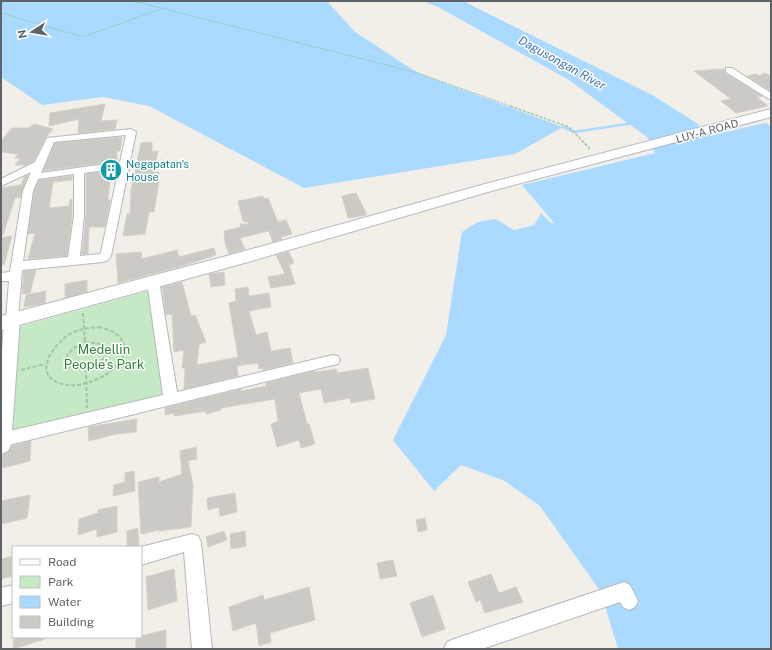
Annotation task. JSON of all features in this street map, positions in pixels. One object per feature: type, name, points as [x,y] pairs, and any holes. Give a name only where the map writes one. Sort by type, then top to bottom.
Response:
[{"type":"main road","name":"LUY-A ROAD","points":[[6,321],[235,260],[490,187],[771,113]]},
{"type":"street","points":[[729,70],[771,97]]},
{"type":"street","points":[[1,277],[16,271],[74,260],[103,258],[107,253],[131,132],[50,140],[28,191],[16,271],[6,321],[8,373],[1,445]]},
{"type":"street","points":[[1,183],[40,164]]},
{"type":"street","points":[[34,177],[125,164]]},
{"type":"street","points":[[74,260],[79,216],[79,170]]},
{"type":"street","points":[[153,281],[171,399]]},
{"type":"street","points":[[1,440],[333,360]]},
{"type":"street","points":[[142,556],[192,542],[202,649]]},
{"type":"street","points":[[454,649],[624,591],[629,601]]},
{"type":"street","points":[[1,597],[12,594]]},
{"type":"path","points":[[133,1],[418,73],[568,127],[599,158]]},
{"type":"path","points":[[1,13],[83,37],[161,9]]},
{"type":"path","points":[[82,300],[85,342]]},
{"type":"path","points":[[99,327],[112,330],[121,336],[125,346],[123,358],[115,369],[102,379],[86,385],[73,387],[61,385],[52,380],[47,373],[45,364],[49,353],[58,343],[70,334],[84,329],[99,327]]},
{"type":"path","points":[[85,342],[100,344],[104,348],[104,354],[94,366],[86,369],[77,370],[70,368],[66,363],[66,357],[70,351],[85,342]]},
{"type":"path","points":[[8,373],[45,364]]},
{"type":"path","points":[[86,369],[87,420]]},
{"type":"green space","name":"Medellin People's Park","points":[[148,291],[163,394],[9,433],[18,327]]},
{"type":"water","points":[[1,1],[327,1],[355,32],[418,73],[563,127],[515,154],[304,188],[149,106],[103,97],[42,105],[1,77]]},
{"type":"water","name":"Dagusongan River","points":[[422,1],[463,1],[654,96],[698,124],[712,135],[765,123],[771,126],[771,649],[618,649],[601,592],[540,506],[505,481],[461,465],[434,491],[393,440],[446,335],[462,232],[478,222],[496,219],[514,230],[534,225],[541,213],[551,223],[554,223],[522,185],[655,153],[648,138],[569,80],[438,7]]},
{"type":"building","points":[[724,69],[725,73],[763,96],[757,97],[768,106],[736,113],[721,101],[731,99],[694,71]]},
{"type":"building","points":[[765,73],[771,76],[771,91],[747,76],[757,74],[759,76]]},
{"type":"building","points":[[105,104],[101,121],[117,120],[115,129],[78,133],[79,119],[49,126],[50,113]]},
{"type":"building","points":[[34,124],[53,129],[46,137],[34,161],[25,165],[15,165],[20,158],[15,158],[18,154],[1,152],[1,141],[12,128],[29,128]]},
{"type":"building","points":[[122,137],[120,151],[117,151],[117,161],[43,171],[55,143]]},
{"type":"building","points":[[152,142],[152,152],[158,151],[154,172],[159,172],[154,212],[149,212],[145,234],[123,236],[127,214],[130,214],[131,190],[141,143]]},
{"type":"building","points":[[116,170],[114,180],[110,181],[108,200],[110,200],[105,227],[89,227],[88,254],[82,254],[86,216],[86,174]]},
{"type":"building","points":[[28,175],[21,197],[15,198],[3,235],[1,235],[1,188],[21,185],[24,177]]},
{"type":"building","points":[[72,176],[72,180],[53,182],[49,208],[69,206],[70,200],[72,199],[72,216],[67,256],[28,259],[35,233],[28,234],[34,191],[39,180]]},
{"type":"building","points":[[356,193],[367,215],[348,218],[342,196]]},
{"type":"building","points":[[263,196],[264,199],[268,198],[278,222],[286,220],[292,234],[281,237],[282,239],[273,242],[269,231],[240,238],[245,249],[229,254],[225,243],[224,231],[241,227],[240,224],[248,224],[248,222],[243,221],[238,201]]},
{"type":"building","points":[[12,236],[4,265],[1,264],[1,238]]},
{"type":"building","points":[[214,248],[216,255],[182,266],[118,283],[116,254],[142,252],[141,259],[177,250],[179,257]]},
{"type":"building","points":[[289,252],[294,263],[289,265],[295,284],[271,288],[268,277],[285,274],[276,255]]},
{"type":"building","points":[[36,270],[30,293],[22,294],[24,271]]},
{"type":"building","points":[[224,272],[225,285],[211,287],[209,274]]},
{"type":"building","points":[[87,280],[87,292],[65,298],[65,284]]},
{"type":"building","points":[[182,282],[191,316],[195,315],[206,342],[199,344],[197,365],[238,357],[229,303],[236,301],[235,289],[248,287],[249,296],[269,293],[271,307],[249,311],[256,335],[267,332],[271,351],[290,348],[293,363],[263,370],[263,368],[259,369],[258,363],[237,366],[238,376],[184,389],[185,368],[182,368],[184,350],[174,352],[172,314],[166,315],[162,287]]},
{"type":"building","points":[[46,291],[45,303],[24,307],[26,295]]},
{"type":"building","points":[[368,368],[375,399],[351,403],[350,398],[324,403],[321,389],[299,393],[307,424],[309,424],[315,444],[301,448],[299,440],[277,447],[271,424],[278,421],[275,399],[221,408],[221,410],[206,414],[206,411],[174,416],[174,413],[165,415],[165,408],[241,389],[241,391],[266,386],[266,383],[315,371],[336,369],[337,373]]},
{"type":"building","points":[[137,419],[136,432],[116,434],[89,441],[88,427]]},
{"type":"building","points":[[31,441],[30,461],[2,468],[3,455],[9,452],[12,446]]},
{"type":"building","points":[[196,447],[197,459],[188,461],[193,485],[191,527],[159,530],[141,534],[138,482],[159,477],[159,482],[182,474],[180,451]]},
{"type":"building","points":[[134,471],[135,491],[113,496],[114,485],[125,482],[125,473]]},
{"type":"building","points":[[235,493],[237,512],[220,516],[219,507],[208,510],[207,498]]},
{"type":"building","points":[[30,495],[27,518],[1,524],[1,501]]},
{"type":"building","points":[[117,506],[117,532],[97,537],[97,529],[78,535],[79,519],[98,513],[98,510]]},
{"type":"building","points":[[425,518],[427,530],[418,532],[416,520]]},
{"type":"building","points":[[138,528],[139,546],[127,546],[127,531]]},
{"type":"building","points":[[224,531],[227,540],[208,547],[206,537]]},
{"type":"building","points":[[245,531],[246,546],[231,549],[230,534]]},
{"type":"building","points":[[12,556],[12,576],[1,579],[1,559]]},
{"type":"building","points":[[393,560],[397,576],[380,579],[377,563]]},
{"type":"building","points":[[174,569],[177,601],[148,610],[146,577]]},
{"type":"building","points":[[491,574],[499,593],[516,587],[523,602],[485,613],[480,600],[476,602],[468,582]]},
{"type":"building","points":[[309,587],[315,620],[270,633],[271,642],[259,646],[256,623],[233,631],[229,607],[263,595],[264,600]]},
{"type":"building","points":[[433,595],[445,629],[422,637],[410,603]]},
{"type":"building","points":[[166,630],[166,649],[136,649],[136,638],[142,638],[142,636]]},
{"type":"building","points":[[14,638],[45,639],[13,649]]},
{"type":"waterway","points":[[563,127],[574,132],[634,123]]},
{"type":"place","name":"Negapatan's House","points":[[111,170]]}]
